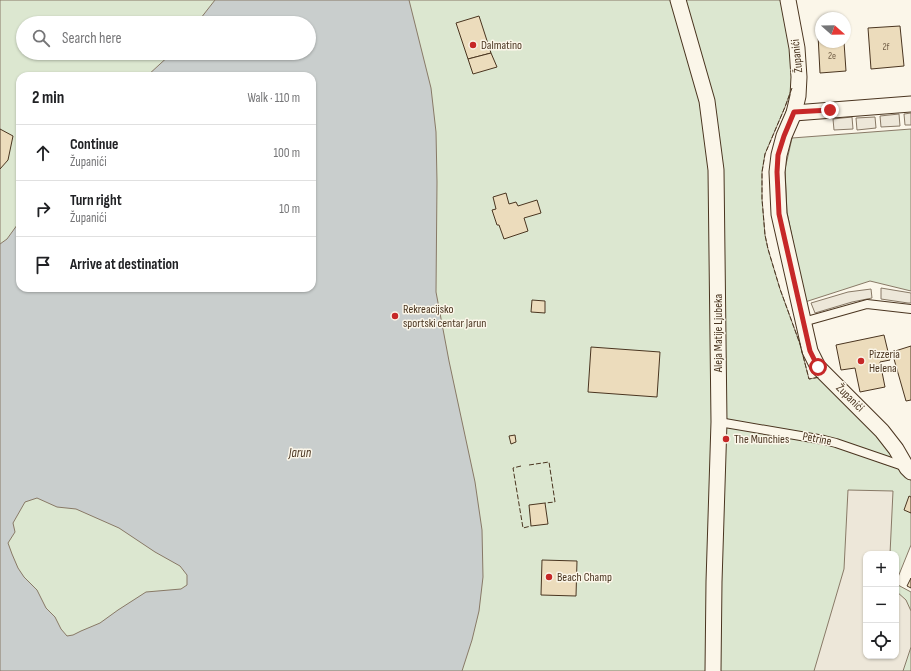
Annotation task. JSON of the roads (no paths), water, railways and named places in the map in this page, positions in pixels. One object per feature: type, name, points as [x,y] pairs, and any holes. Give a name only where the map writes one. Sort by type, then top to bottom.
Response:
[{"type":"street","name":"Aleja Matije Ljubeka","points":[[678,0],[707,101],[716,170],[719,422],[713,671]]},
{"type":"street","name":"Županići","points":[[788,0],[797,48],[799,77],[798,96],[794,112],[778,155],[777,172],[779,214],[810,351],[818,367],[882,431],[896,449],[909,470]]},
{"type":"street","points":[[794,112],[911,104]]},
{"type":"lane","points":[[804,322],[867,304],[911,309]]},
{"type":"lane","name":"Petrine","points":[[719,422],[836,442],[909,470]]},
{"type":"water","name":"Jarun","points":[[215,0],[409,0],[431,88],[436,132],[436,292],[475,482],[482,530],[483,577],[479,611],[462,671],[0,671],[0,244],[7,239],[16,227],[16,292],[316,292],[316,72],[151,72],[164,60],[316,60],[316,16],[202,16]],"holes":[[[37,498],[57,507],[76,509],[119,528],[155,552],[180,566],[187,575],[187,585],[181,589],[146,592],[100,623],[73,635],[67,636],[61,629],[55,617],[46,608],[37,590],[24,577],[18,568],[8,543],[15,532],[13,523],[25,502]]]},
{"type":"place","name":"Dalmatino","points":[[473,45]]},
{"type":"place","name":"Rekreacijsko sportski centar Jarun","points":[[395,316]]},
{"type":"place","name":"Pizzeria Helena","points":[[861,361]]},
{"type":"place","name":"The Munchies","points":[[726,439]]},
{"type":"place","name":"Beach Champ","points":[[549,577]]}]
